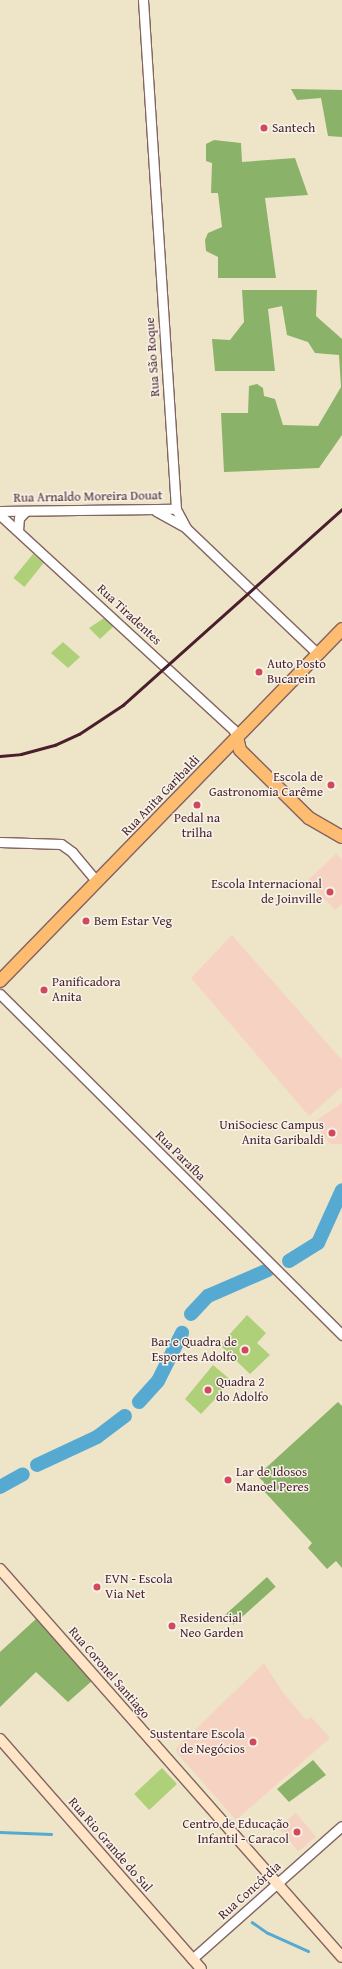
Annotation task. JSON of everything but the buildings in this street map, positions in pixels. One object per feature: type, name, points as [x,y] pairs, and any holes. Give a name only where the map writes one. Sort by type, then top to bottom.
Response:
[{"type":"main road","name":"Rua Anita Garibaldi","points":[[0,981],[342,629]]},
{"type":"main road","points":[[237,737],[240,750],[309,818],[342,837]]},
{"type":"main road","name":"Rua Coronel Santiago","points":[[0,1569],[342,1957]]},
{"type":"main road","name":"Rua Rio Grande do Sul","points":[[0,1739],[201,1969]]},
{"type":"street","name":"Rua São Roque","points":[[143,0],[176,509],[186,528],[318,654]]},
{"type":"street","points":[[151,509],[164,514],[186,528]]},
{"type":"street","name":"Rua Arnaldo Moreira Douat","points":[[0,511],[176,509]]},
{"type":"street","points":[[18,531],[19,518],[26,511]]},
{"type":"street","name":"Rua Tiradentes","points":[[0,515],[233,729],[237,737]]},
{"type":"street","points":[[0,842],[61,844],[72,852],[97,882]]},
{"type":"street","name":"Rua Paraíba","points":[[0,994],[342,1336]]},
{"type":"street","name":"Rua Concórdia","points":[[192,1959],[342,1826]]},
{"type":"shaded area","name":"Escola Internacional de Joinville","points":[[336,854],[342,860],[342,904],[335,910],[307,881]]},
{"type":"shaded area","points":[[232,935],[342,1060],[342,1087],[309,1116],[191,978]]},
{"type":"shaded area","name":"UniSociesc Campus Anita Garibaldi","points":[[342,1103],[342,1144],[330,1144],[314,1122]]},
{"type":"shaded area","name":"Sustentare Escola de Negócios","points":[[264,1663],[282,1691],[306,1720],[311,1717],[330,1738],[236,1820],[177,1753],[176,1748]]},
{"type":"shaded area","name":"Centro de Educação Infantil - Caracol","points":[[296,1813],[316,1837],[298,1852],[278,1828]]},
{"type":"green space","points":[[291,89],[342,90],[342,137],[328,136],[321,98],[297,100]]},
{"type":"green space","points":[[214,140],[241,143],[242,162],[295,158],[308,195],[265,198],[276,278],[218,278],[218,257],[206,251],[205,240],[208,233],[222,227],[218,193],[211,193],[212,163],[206,161],[206,144]]},
{"type":"green space","points":[[242,290],[317,290],[316,316],[342,339],[342,435],[319,468],[224,472],[221,413],[248,413],[249,386],[257,384],[263,388],[264,396],[275,399],[283,425],[318,426],[341,387],[339,355],[315,353],[308,342],[287,335],[282,306],[268,309],[275,371],[215,371],[212,339],[230,340],[244,322]]},
{"type":"green space","points":[[33,554],[44,563],[24,587],[13,578]]},
{"type":"green space","points":[[104,618],[114,626],[100,639],[89,628]]},
{"type":"green space","points":[[63,642],[80,657],[68,668],[51,653]]},
{"type":"green space","name":"Bar e Quadra de Esportes Adolfo","points":[[247,1315],[266,1333],[257,1343],[270,1355],[250,1374],[220,1345]]},
{"type":"green space","name":"Quadra 2 do Adolfo","points":[[213,1365],[232,1381],[201,1414],[185,1399]]},
{"type":"green space","points":[[338,1402],[342,1406],[342,1568],[336,1561],[327,1569],[308,1548],[312,1543],[262,1489],[264,1482],[257,1476]]},
{"type":"green space","points":[[267,1577],[276,1587],[233,1625],[225,1615]]},
{"type":"green space","points":[[37,1618],[93,1680],[68,1702],[36,1672],[0,1707],[0,1652]]},
{"type":"green space","points":[[313,1760],[326,1775],[289,1802],[277,1789]]},
{"type":"green space","points":[[162,1768],[177,1784],[149,1810],[134,1794]]},
{"type":"waterway","points":[[289,1261],[318,1243],[342,1190]]},
{"type":"waterway","points":[[191,1314],[208,1296],[268,1270]]},
{"type":"waterway","points":[[139,1402],[158,1381],[182,1333]]},
{"type":"waterway","points":[[37,1465],[97,1437],[125,1416]]},
{"type":"waterway","points":[[0,1487],[23,1474]]},
{"type":"waterway","points":[[0,1832],[51,1834]]},
{"type":"waterway","points":[[252,1922],[268,1933],[308,1951]]},
{"type":"railway","points":[[0,756],[21,754],[55,745],[79,734],[123,705],[342,509]]},
{"type":"place","name":"Santech","points":[[264,128]]},
{"type":"place","name":"Auto Posto Bucarein","points":[[259,672]]},
{"type":"place","name":"Escola de Gastronomia Carême","points":[[331,785]]},
{"type":"place","name":"Pedal na trilha","points":[[197,805]]},
{"type":"place","name":"Escola Internacional de Joinville","points":[[330,892]]},
{"type":"place","name":"Bem Estar Veg","points":[[86,921]]},
{"type":"place","name":"Panificadora Anita","points":[[44,990]]},
{"type":"place","name":"UniSociesc Campus Anita Garibaldi","points":[[332,1133]]},
{"type":"place","name":"Bar e Quadra de Esportes Adolfo","points":[[245,1350]]},
{"type":"place","name":"Quadra 2 do Adolfo","points":[[208,1390]]},
{"type":"place","name":"Lar de Idosos Manoel Peres","points":[[228,1480]]},
{"type":"place","name":"EVN - Escola Via Net","points":[[97,1587]]},
{"type":"place","name":"Residencial Neo Garden","points":[[172,1626]]},
{"type":"place","name":"Sustentare Escola de Negócios","points":[[253,1742]]},
{"type":"place","name":"Centro de Educação Infantil - Caracol","points":[[297,1832]]}]
